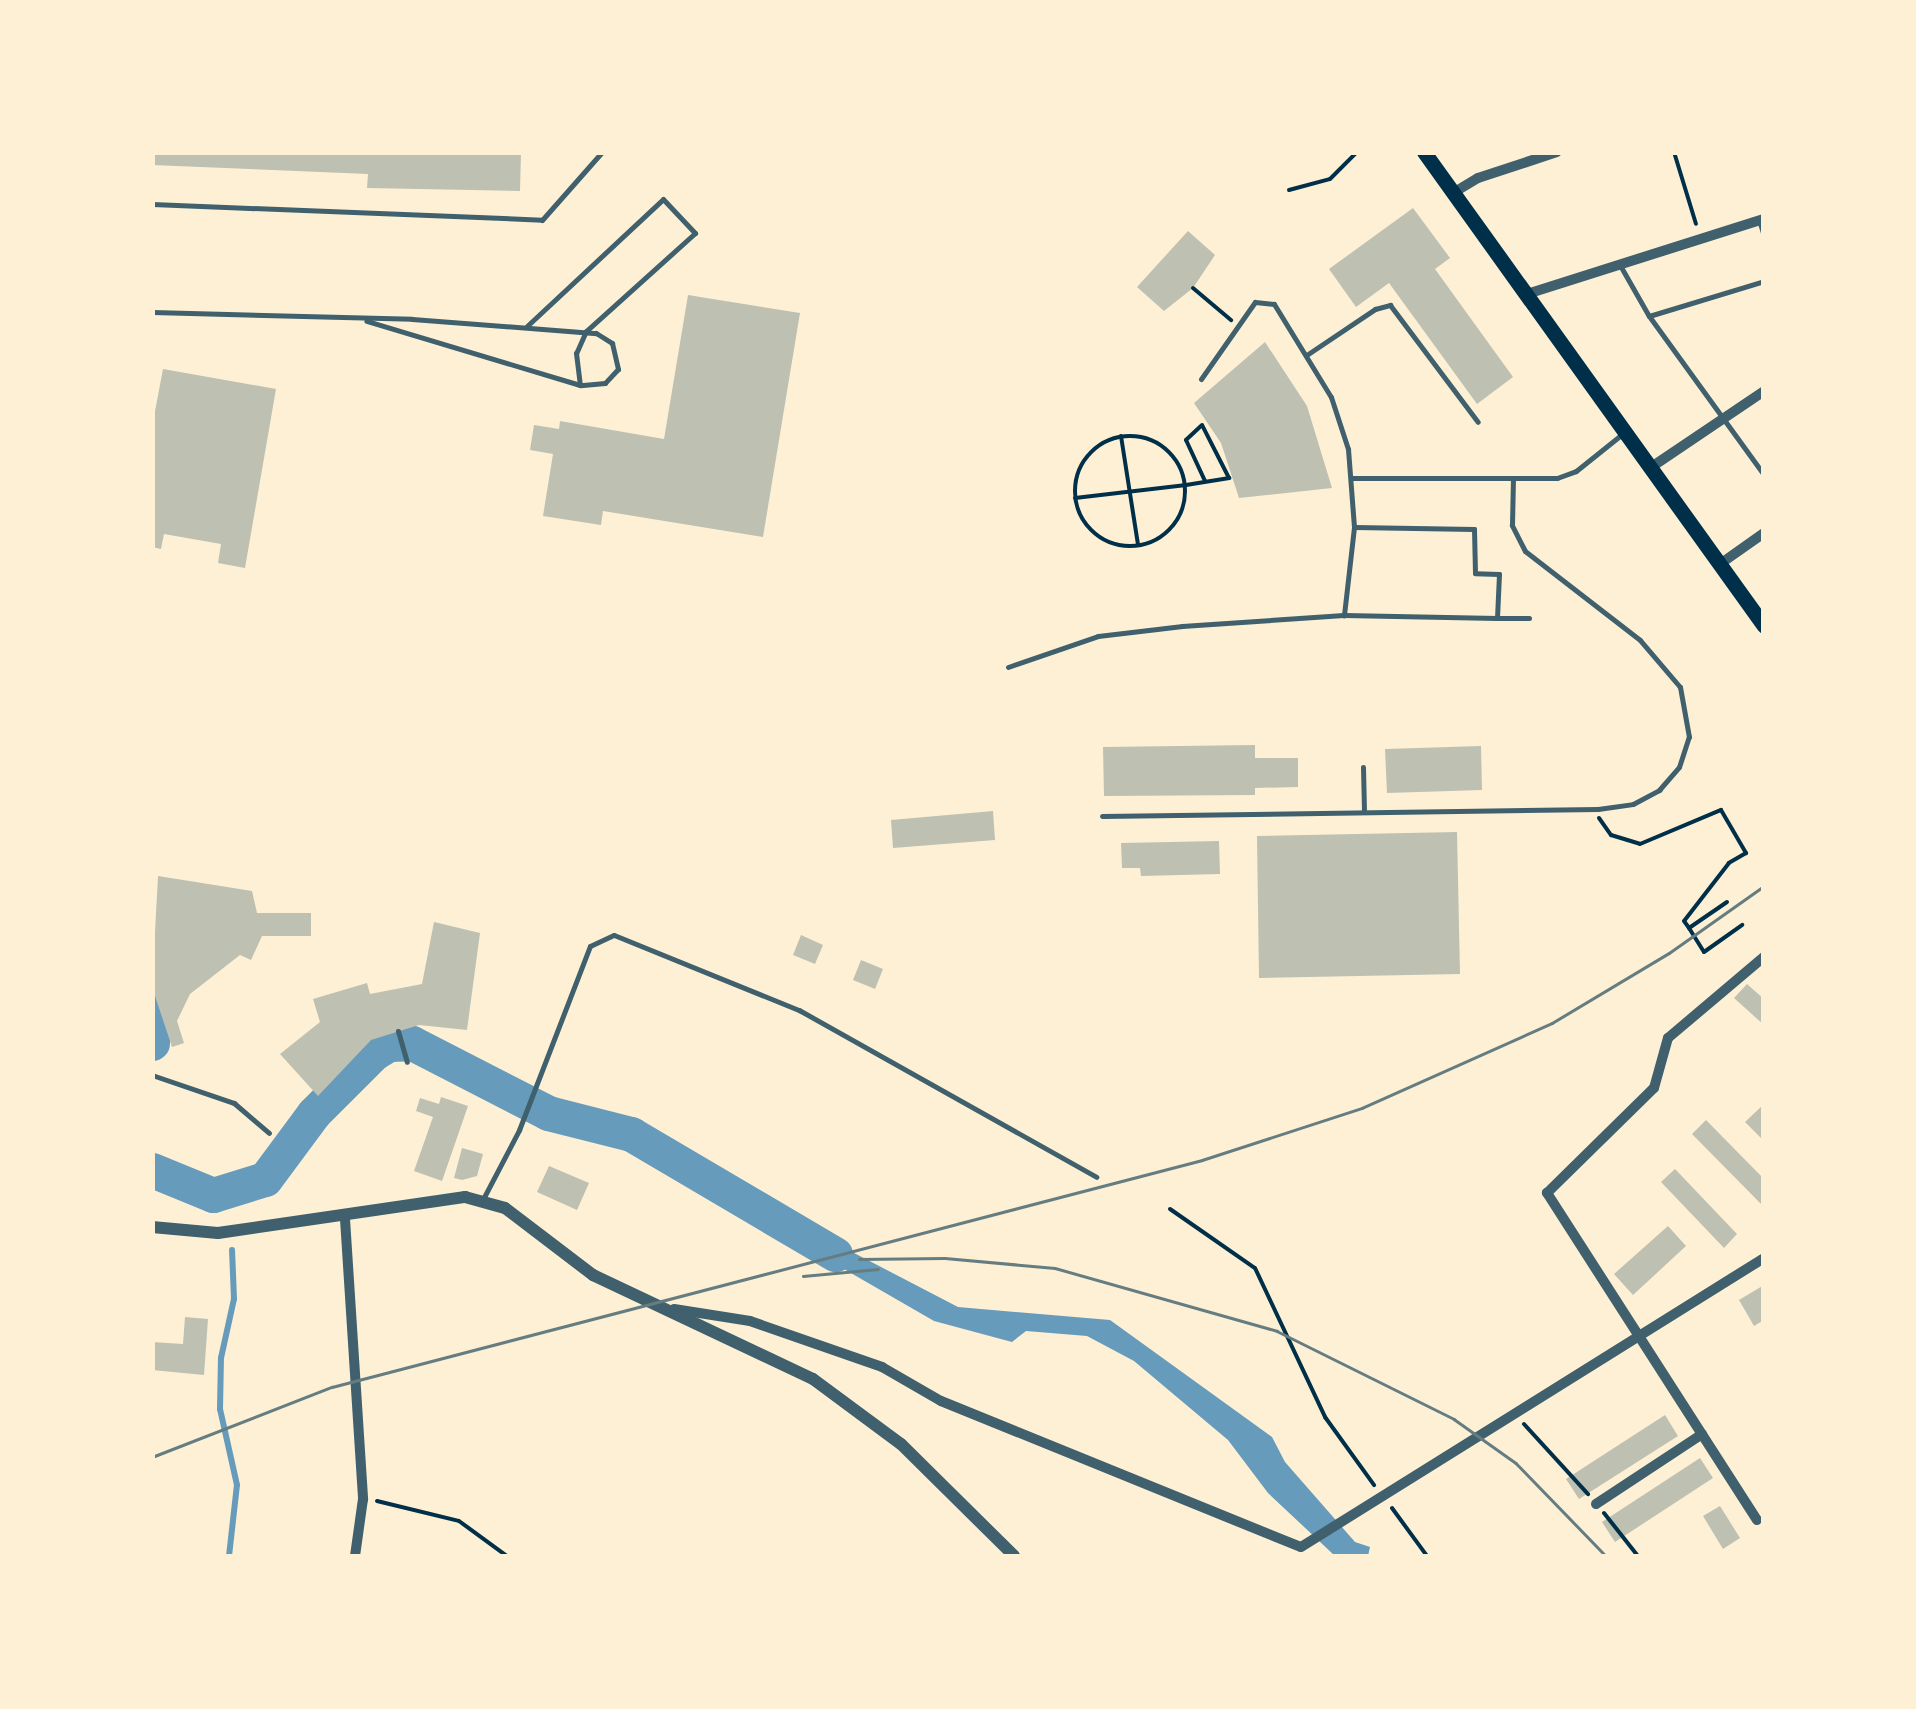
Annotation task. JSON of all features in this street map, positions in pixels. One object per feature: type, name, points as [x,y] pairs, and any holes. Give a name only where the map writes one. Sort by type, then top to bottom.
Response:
[{"type":"highway","points":[[1424,152],[1764,626]]},
{"type":"street","points":[[1453,193],[1478,178],[1557,152]]},
{"type":"street","points":[[1527,294],[1618,262],[1761,220]]},
{"type":"street","points":[[1650,468],[1764,391]]},
{"type":"street","points":[[1720,564],[1764,533]]},
{"type":"street","points":[[1757,1520],[1547,1192],[1654,1088],[1668,1038],[1764,956]]},
{"type":"street","points":[[152,1228],[218,1233],[345,1219],[465,1197],[505,1208],[593,1276],[674,1310],[847,1404],[901,1444],[1014,1556]]},
{"type":"street","points":[[345,1219],[362,1500],[355,1556]]},
{"type":"street","points":[[674,1310],[750,1321],[882,1367],[941,1401],[1301,1547],[1764,1258]]},
{"type":"street","points":[[1596,1504],[1702,1434]]},
{"type":"lane","points":[[152,204],[542,220],[602,152]]},
{"type":"lane","points":[[527,326],[663,199],[695,233],[586,332],[576,353],[580,386]]},
{"type":"lane","points":[[1761,220],[1764,236]]},
{"type":"lane","points":[[1618,262],[1650,316],[1764,475]]},
{"type":"lane","points":[[1650,316],[1764,281]]},
{"type":"lane","points":[[1201,379],[1256,302],[1268,300],[1308,354],[1341,424],[1353,478],[1354,527],[1344,615]]},
{"type":"lane","points":[[1308,354],[1375,308],[1390,306],[1478,422]]},
{"type":"lane","points":[[152,312],[527,326],[586,332],[607,337],[619,361],[611,380],[580,386],[366,321]]},
{"type":"lane","points":[[1353,478],[1536,481],[1576,471],[1624,432]]},
{"type":"lane","points":[[1102,816],[1598,808],[1633,804],[1669,780],[1690,737],[1687,702],[1666,664],[1525,552],[1512,525],[1513,478]]},
{"type":"lane","points":[[1354,527],[1474,529],[1475,573],[1499,574],[1498,618]]},
{"type":"lane","points":[[1008,667],[1098,636],[1344,615],[1529,618]]},
{"type":"lane","points":[[1363,767],[1364,812]]},
{"type":"lane","points":[[482,1202],[519,1130],[590,946],[614,935],[799,1010],[1096,1177]]},
{"type":"lane","points":[[398,1031],[407,1062]]},
{"type":"lane","points":[[152,1075],[234,1103],[269,1133]]},
{"type":"path","points":[[1289,190],[1330,179],[1357,152]]},
{"type":"path","points":[[1674,152],[1700,238]]},
{"type":"path","points":[[1193,288],[1238,326]]},
{"type":"path","points":[[1075,498],[1205,482],[1229,478],[1202,425],[1186,440],[1205,482]]},
{"type":"path","points":[[1122,436],[1138,546]]},
{"type":"path","points":[[1122,436],[1156,441],[1170,452],[1186,484],[1178,520],[1166,534],[1138,546],[1096,536],[1075,498],[1088,453],[1122,436]]},
{"type":"path","points":[[1598,808],[1611,835],[1629,844],[1648,842],[1721,810],[1746,853],[1729,864],[1684,922],[1704,952],[1742,924]]},
{"type":"path","points":[[1689,928],[1727,902]]},
{"type":"path","points":[[1170,1209],[1255,1268],[1325,1417],[1427,1556]]},
{"type":"path","points":[[1514,1414],[1558,1462]]},
{"type":"path","points":[[362,1500],[413,1505],[458,1520],[508,1556]]},
{"type":"water","points":[[806,1228],[958,1307],[1110,1320],[1272,1437],[1285,1462],[1355,1542],[1370,1547],[1368,1556],[1335,1556],[1268,1493],[1228,1440],[1134,1361],[1087,1336],[1026,1331],[1012,1342],[934,1321],[785,1235]]},
{"type":"building","points":[[152,152],[521,152],[520,191],[367,188],[368,174],[152,165]]},
{"type":"building","points":[[1413,208],[1450,258],[1435,269],[1513,377],[1477,404],[1389,283],[1356,307],[1329,269]]},
{"type":"building","points":[[1188,231],[1215,255],[1193,288],[1164,311],[1137,287]]},
{"type":"building","points":[[688,295],[800,313],[763,537],[603,511],[601,525],[543,516],[553,454],[530,450],[534,425],[559,429],[560,421],[664,439]]},
{"type":"building","points":[[1265,342],[1307,406],[1332,488],[1239,498],[1221,443],[1194,403]]},
{"type":"building","points":[[163,369],[276,389],[245,568],[218,563],[221,544],[164,534],[161,549],[152,547],[152,427]]},
{"type":"building","points":[[1255,745],[1255,758],[1298,758],[1298,787],[1255,788],[1255,795],[1104,796],[1103,747]]},
{"type":"building","points":[[1481,746],[1482,790],[1387,793],[1385,749]]},
{"type":"building","points":[[993,811],[995,840],[893,848],[891,820]]},
{"type":"building","points":[[1457,832],[1460,974],[1259,978],[1257,836]]},
{"type":"building","points":[[1219,841],[1220,874],[1141,876],[1140,868],[1122,868],[1121,843]]},
{"type":"building","points":[[158,876],[252,891],[257,913],[311,913],[311,936],[262,936],[251,960],[240,955],[190,994],[177,1021],[184,1043],[172,1047],[152,987]]},
{"type":"building","points":[[434,922],[480,933],[467,1030],[419,1025],[371,1040],[318,1096],[280,1054],[320,1022],[313,999],[367,983],[370,994],[422,984]]},
{"type":"building","points":[[801,935],[823,945],[815,964],[793,955]]},
{"type":"building","points":[[861,960],[883,969],[875,989],[853,980]]},
{"type":"building","points":[[1747,984],[1764,999],[1764,1025],[1734,998]]},
{"type":"building","points":[[441,1097],[468,1106],[442,1181],[414,1171],[433,1117],[416,1111],[420,1098],[439,1104]]},
{"type":"building","points":[[1764,1104],[1764,1141],[1745,1122]]},
{"type":"building","points":[[1706,1120],[1764,1179],[1764,1207],[1692,1134]]},
{"type":"building","points":[[462,1148],[483,1154],[477,1176],[462,1180],[454,1178]]},
{"type":"building","points":[[549,1166],[589,1183],[577,1210],[537,1192]]},
{"type":"building","points":[[1675,1169],[1737,1234],[1724,1248],[1661,1182]]},
{"type":"building","points":[[1668,1226],[1686,1246],[1633,1295],[1614,1274]]},
{"type":"building","points":[[1764,1285],[1764,1320],[1754,1326],[1739,1300]]},
{"type":"building","points":[[185,1317],[208,1319],[204,1375],[152,1370],[152,1342],[183,1344]]},
{"type":"building","points":[[1665,1415],[1678,1436],[1579,1499],[1566,1479]]},
{"type":"building","points":[[1700,1458],[1713,1478],[1615,1542],[1602,1522]]},
{"type":"building","points":[[1720,1506],[1740,1538],[1723,1549],[1703,1516]]},
{"type":"waterway","points":[[152,1007],[152,1043]]},
{"type":"waterway","points":[[152,1170],[213,1195],[265,1179],[314,1113],[374,1053],[389,1044],[412,1043],[548,1113],[631,1134],[835,1254]]},
{"type":"waterway","points":[[229,1556],[237,1485],[220,1409],[221,1358],[234,1299],[232,1250]]},
{"type":"tram line","points":[[152,1457],[332,1387],[1202,1160],[1362,1108],[1552,1023],[1669,953],[1764,886]]},
{"type":"tram line","points":[[859,1259],[945,1258],[1055,1268],[1277,1331],[1454,1419],[1516,1463],[1606,1556]]},
{"type":"tram line","points":[[803,1276],[878,1269]]}]
